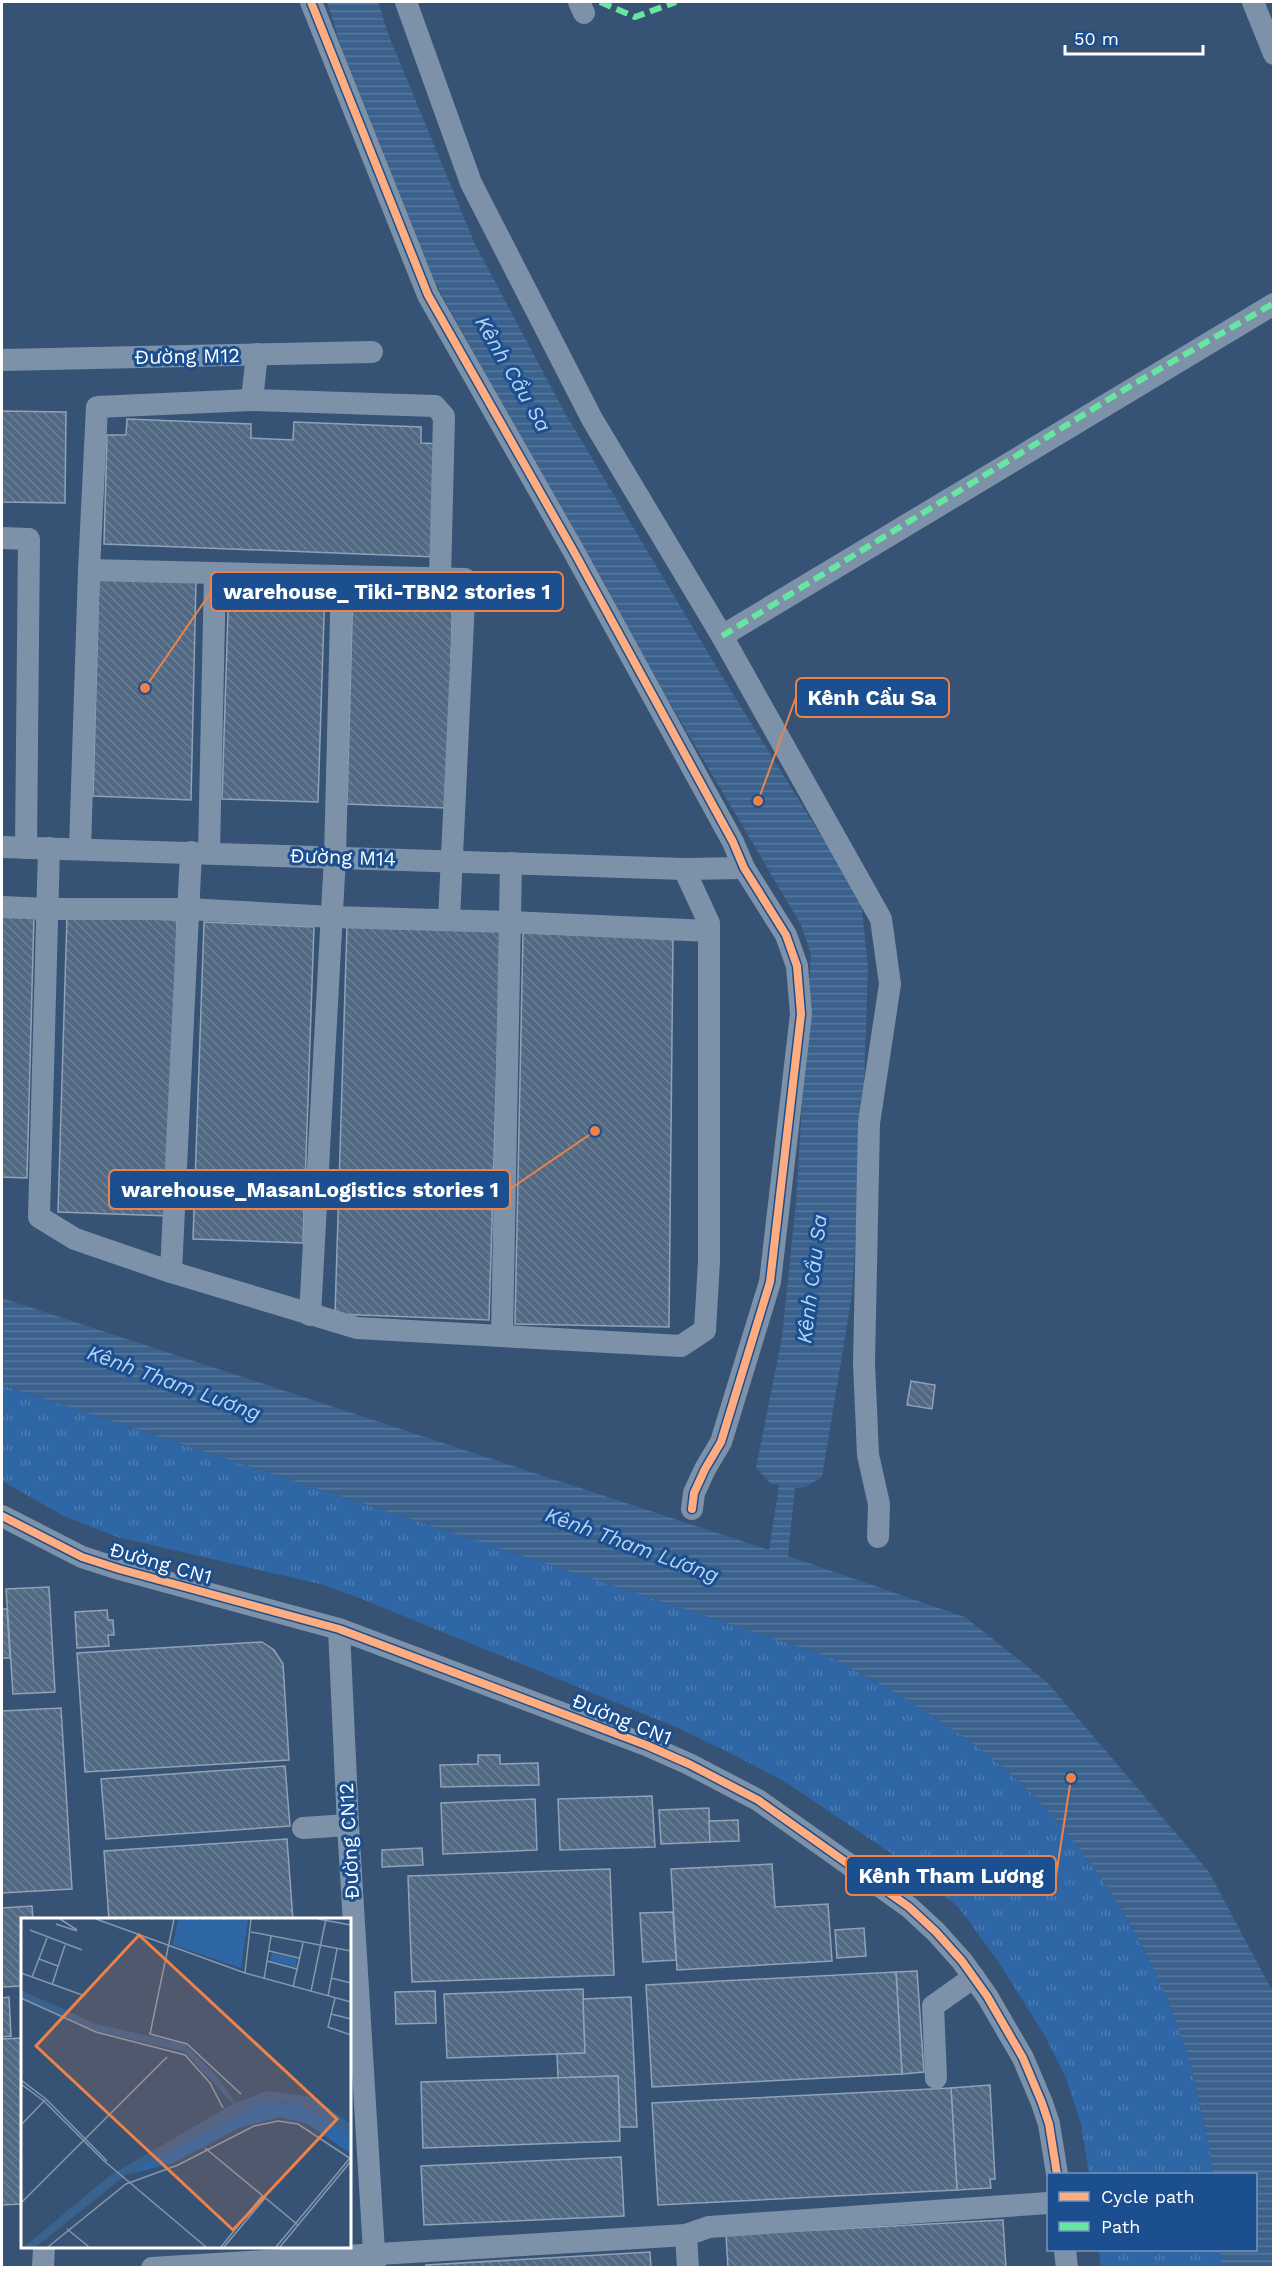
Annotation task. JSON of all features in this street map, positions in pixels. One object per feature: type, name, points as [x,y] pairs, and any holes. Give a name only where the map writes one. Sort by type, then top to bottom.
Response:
[{"type":"street","points":[[311,2],[428,295],[573,550],[733,842],[744,868],[786,935],[797,966],[801,1014],[770,1282],[721,1442],[694,1493],[692,1509]]},
{"type":"street","points":[[406,2],[471,183],[592,419],[722,636],[881,919],[890,984],[869,1123],[864,1363],[868,1455],[879,1504],[879,1537]]},
{"type":"street","points":[[1252,2],[1274,54]]},
{"type":"street","points":[[722,636],[1274,304]]},
{"type":"street","name":"Đường M12","points":[[2,360],[372,352]]},
{"type":"street","points":[[252,400],[257,354]]},
{"type":"street","points":[[81,848],[89,570],[97,407],[252,400],[435,406],[444,416],[440,579]]},
{"type":"street","points":[[2,538],[29,539],[26,848]]},
{"type":"street","points":[[89,570],[465,579],[449,920]]},
{"type":"street","points":[[171,1272],[188,909],[200,853],[215,573]]},
{"type":"street","points":[[310,1315],[335,857],[342,576]]},
{"type":"street","name":"Đường M14","points":[[2,847],[684,869],[744,868]]},
{"type":"street","points":[[49,848],[39,1217],[75,1239],[171,1272],[357,1328],[681,1346],[705,1330],[709,1261],[709,923],[684,869]]},
{"type":"street","points":[[502,1335],[511,863]]},
{"type":"street","points":[[2,907],[188,909],[332,917],[709,931]]},
{"type":"street","name":"Đường CN1","points":[[2,1516],[46,1541],[82,1557],[339,1629],[646,1745],[730,1785],[786,1819],[909,1907],[950,1946],[974,1977],[1011,2035],[1033,2081],[1049,2124],[1057,2173]]},
{"type":"street","name":"Đường CN12","points":[[339,1629],[348,1825],[374,2261]]},
{"type":"street","points":[[303,1828],[348,1825]]},
{"type":"street","points":[[936,2078],[933,2006],[974,1977]]},
{"type":"street","points":[[152,2268],[266,2253],[374,2261],[687,2235],[709,2228],[1047,2203]]},
{"type":"street","points":[[687,2235],[688,2268]]},
{"type":"street","points":[[43,2268],[44,2248]]},
{"type":"street","points":[[1065,2251],[1067,2268]]},
{"type":"green space","points":[[2,1385],[830,1657],[899,1695],[965,1738],[1006,1770],[1066,1832],[1093,1866],[1117,1902],[1139,1940],[1175,2019],[1194,2077],[1213,2173],[1089,2173],[1081,2124],[1066,2078],[1045,2036],[998,1961],[959,1908],[917,1871],[787,1783],[678,1728],[357,1597],[320,1584],[117,1537],[64,1516],[2,1481]]},
{"type":"green space","points":[[1099,2251],[1220,2251],[1222,2267],[1101,2267]]},
{"type":"water","points":[[327,2],[378,2],[389,36],[475,244],[565,413],[723,678],[861,900],[868,966],[864,1091],[852,1295],[822,1477],[805,1487],[795,1488],[788,1556],[965,1617],[1047,1682],[1209,1872],[1273,1992],[1273,2267],[1222,2267],[1220,2251],[1257,2251],[1257,2173],[1213,2173],[1194,2077],[1175,2019],[1139,1940],[1117,1902],[1093,1866],[1037,1800],[1006,1770],[965,1738],[899,1695],[830,1657],[2,1385],[2,1298],[769,1550],[779,1485],[771,1484],[756,1468],[782,1337],[796,1202],[811,954],[801,925],[644,659],[434,281],[355,91]]},
{"type":"building","points":[[2,411],[66,412],[65,503],[2,502]]},
{"type":"building","points":[[127,419],[251,424],[251,438],[293,440],[294,422],[421,427],[421,443],[440,444],[436,557],[104,544],[107,435],[126,435]]},
{"type":"building","points":[[99,577],[196,581],[191,800],[93,796]]},
{"type":"building","points":[[229,581],[325,585],[318,802],[222,799]]},
{"type":"building","points":[[353,583],[453,586],[447,808],[347,804]]},
{"type":"building","points":[[2,914],[34,915],[27,1178],[2,1177]]},
{"type":"building","points":[[67,916],[177,920],[169,1216],[58,1212]]},
{"type":"building","points":[[204,922],[314,927],[303,1243],[193,1239]]},
{"type":"building","points":[[347,925],[501,931],[489,1320],[335,1314]]},
{"type":"building","points":[[523,933],[673,938],[669,1327],[515,1324]]},
{"type":"building","points":[[911,1381],[935,1385],[932,1409],[907,1405]]},
{"type":"building","points":[[49,1587],[55,1692],[13,1694],[6,1589]]},
{"type":"building","points":[[2,1609],[7,1609],[10,1658],[2,1658]]},
{"type":"building","points":[[107,1610],[108,1620],[113,1620],[114,1635],[108,1635],[109,1646],[77,1648],[75,1612]]},
{"type":"building","points":[[262,1642],[274,1650],[283,1664],[289,1760],[85,1772],[77,1653]]},
{"type":"building","points":[[61,1708],[72,1889],[2,1893],[2,1711]]},
{"type":"building","points":[[478,1755],[500,1755],[500,1764],[538,1763],[539,1785],[441,1787],[440,1765],[478,1764]]},
{"type":"building","points":[[285,1766],[290,1826],[106,1839],[101,1779]]},
{"type":"building","points":[[652,1796],[655,1847],[560,1850],[558,1799]]},
{"type":"building","points":[[535,1799],[537,1850],[443,1854],[441,1803]]},
{"type":"building","points":[[709,1808],[710,1842],[661,1844],[659,1810]]},
{"type":"building","points":[[738,1820],[739,1841],[710,1842],[709,1821]]},
{"type":"building","points":[[287,1839],[293,1918],[109,1918],[104,1851]]},
{"type":"building","points":[[422,1848],[423,1865],[382,1867],[382,1850]]},
{"type":"building","points":[[772,1864],[775,1907],[828,1904],[832,1961],[677,1970],[671,1869]]},
{"type":"building","points":[[610,1869],[614,1975],[412,1982],[408,1876]]},
{"type":"building","points":[[32,1906],[33,1918],[21,1918],[21,1986],[2,1987],[2,1908]]},
{"type":"building","points":[[673,1912],[676,1960],[643,1962],[640,1913]]},
{"type":"building","points":[[864,1928],[866,1956],[837,1958],[835,1930]]},
{"type":"building","points":[[917,1971],[924,2072],[902,2074],[896,1972]]},
{"type":"building","points":[[896,1972],[902,2074],[652,2087],[646,1985]]},
{"type":"building","points":[[583,1989],[585,2053],[447,2058],[444,1994]]},
{"type":"building","points":[[435,1991],[436,2023],[396,2024],[395,1992]]},
{"type":"building","points":[[9,1997],[11,2036],[2,2037],[2,1998]]},
{"type":"building","points":[[631,1997],[637,2127],[620,2127],[618,2076],[558,2078],[557,2054],[585,2053],[583,1999]]},
{"type":"building","points":[[21,2038],[21,2204],[2,2205],[2,2039]]},
{"type":"building","points":[[618,2076],[620,2141],[423,2148],[421,2082]]},
{"type":"building","points":[[990,2085],[995,2179],[990,2179],[991,2188],[957,2190],[951,2088]]},
{"type":"building","points":[[951,2088],[957,2190],[658,2205],[652,2103]]},
{"type":"building","points":[[621,2157],[624,2216],[424,2225],[421,2166]]},
{"type":"building","points":[[1003,2220],[1006,2268],[728,2268],[726,2235]]},
{"type":"building","points":[[650,2252],[651,2268],[426,2268],[426,2265]]},
{"type":"marked path","points":[[600,2],[635,17],[676,2]]},
{"type":"marked path","points":[[722,636],[1132,385],[1274,303]]},
{"type":"cycle path","points":[[311,2],[428,295],[573,550],[733,842],[744,868],[786,935],[797,966],[801,1014],[770,1282],[721,1442],[694,1493],[692,1509]]},
{"type":"cycle path","points":[[2,1516],[82,1557],[339,1629],[646,1745],[689,1764],[758,1800],[909,1907],[962,1961],[987,1996],[1023,2058],[1049,2124],[1057,2173]]},
{"type":"place","name":"warehouse_ Tiki-TBN2 stories 1","points":[[145,688]]},
{"type":"place","name":"Kênh Cầu Sa","points":[[758,801]]},
{"type":"place","name":"warehouse_MasanLogistics stories 1","points":[[595,1131]]},
{"type":"place","name":"Kênh Tham Lương","points":[[1071,1778]]}]
